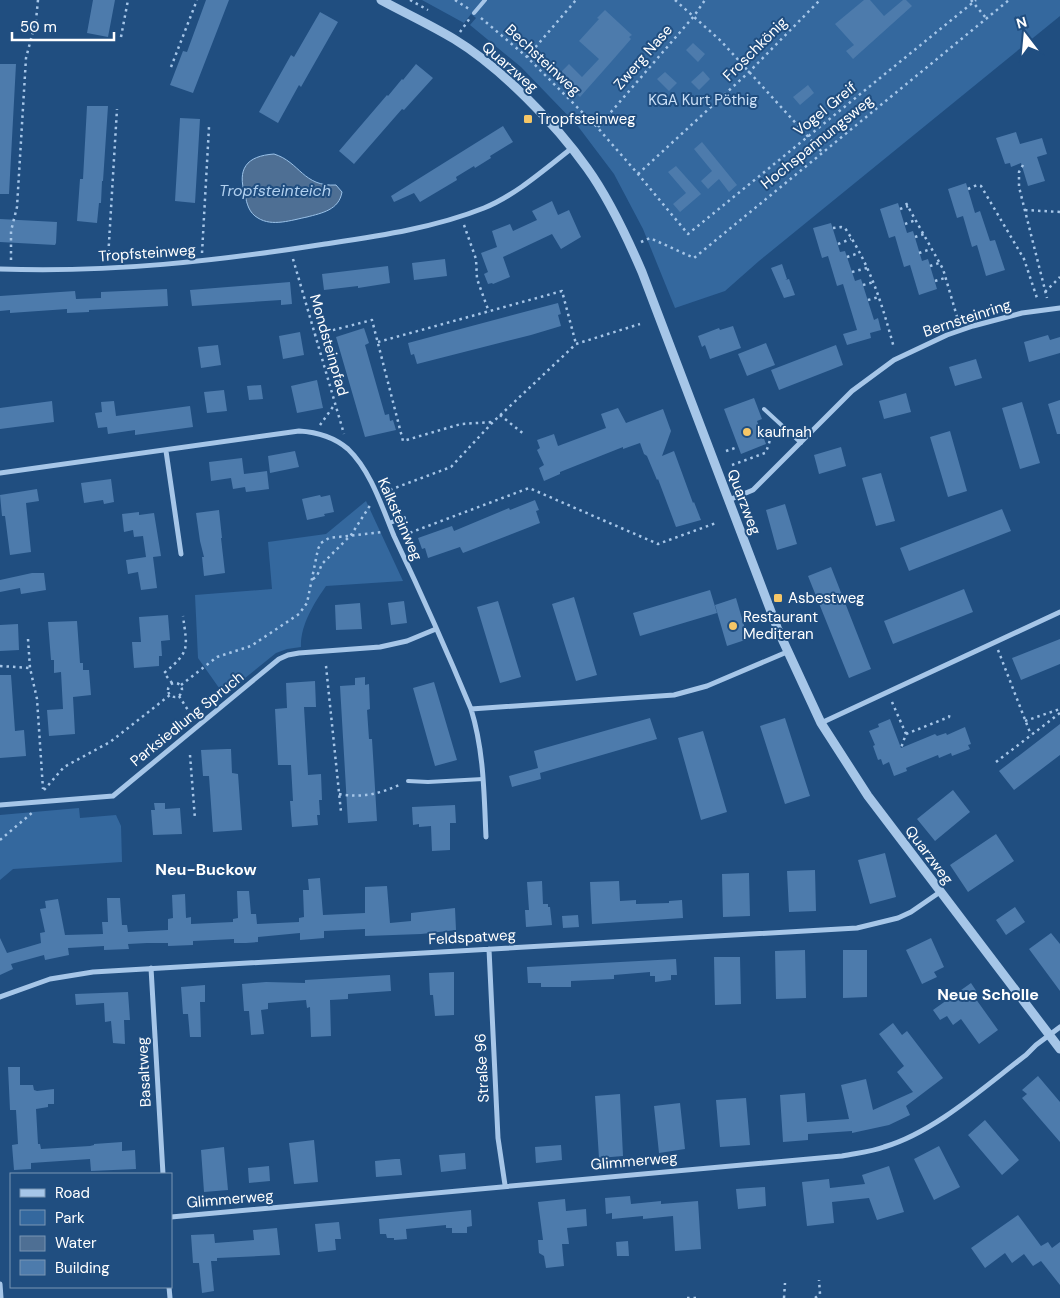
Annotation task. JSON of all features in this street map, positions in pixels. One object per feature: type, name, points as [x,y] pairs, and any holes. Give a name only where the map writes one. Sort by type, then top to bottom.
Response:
[{"type":"street","name":"Quarzweg","points":[[380,0],[455,40],[493,68],[540,112],[588,169],[631,246],[787,652],[821,723],[868,796],[1060,1049]]},
{"type":"street","name":"Tropfsteinweg","points":[[0,269],[99,269],[195,262],[271,253],[358,239],[416,227],[485,207],[510,194],[572,148]]},
{"type":"street","name":"Bernsteinring","points":[[729,500],[753,490],[852,391],[894,360],[948,334],[1000,318],[1060,308]]},
{"type":"street","name":"Kalksteinweg","points":[[0,474],[299,431],[314,432],[332,438],[347,449],[359,462],[389,523],[471,709],[478,736],[483,779],[486,837]]},
{"type":"street","points":[[166,450],[181,554]]},
{"type":"street","points":[[821,723],[1060,612]]},
{"type":"street","name":"Parksiedlung Spruch","points":[[0,805],[113,796],[280,659],[288,655],[387,645],[436,629]]},
{"type":"street","points":[[471,709],[674,695],[707,686],[787,652]]},
{"type":"street","name":"Feldspatweg","points":[[0,997],[42,982],[69,975],[150,968],[857,928],[885,923],[898,918],[911,912],[940,892]]},
{"type":"street","name":"Straße 96","points":[[489,949],[498,1138],[505,1185]]},
{"type":"street","name":"Basaltweg","points":[[150,968],[163,1173]]},
{"type":"street","name":"Glimmerweg","points":[[172,1217],[505,1185],[842,1156],[885,1147],[925,1130],[1026,1055],[1060,1027]]},
{"type":"street","points":[[0,1284],[1,1298]]},
{"type":"lane","points":[[474,13],[485,0]]},
{"type":"lane","points":[[764,409],[801,443]]},
{"type":"lane","points":[[389,523],[404,518]]},
{"type":"lane","points":[[408,781],[428,782],[483,779]]},
{"type":"path","points":[[11,260],[11,231],[17,207],[26,58],[36,20],[38,0]]},
{"type":"path","points":[[121,37],[128,0]]},
{"type":"path","points":[[171,67],[197,0]]},
{"type":"path","name":"Bechsteinweg","points":[[454,0],[474,13],[527,57],[597,127],[688,234]]},
{"type":"path","points":[[527,57],[576,0]]},
{"type":"path","points":[[675,0],[721,41],[822,152]]},
{"type":"path","name":"Zwerg Nase","points":[[597,127],[694,16],[705,0]]},
{"type":"path","name":"Froschkönig","points":[[638,174],[749,72],[820,0]]},
{"type":"path","name":"Hochspannungsweg","points":[[631,246],[650,238],[694,258],[1009,0]]},
{"type":"path","points":[[973,1],[986,18]]},
{"type":"path","name":"Vogel Greif","points":[[688,234],[973,1]]},
{"type":"path","points":[[455,40],[474,13]]},
{"type":"path","points":[[108,260],[117,109]]},
{"type":"path","points":[[202,253],[209,127]]},
{"type":"path","points":[[1023,165],[1019,172],[1018,182],[1047,298]]},
{"type":"path","points":[[968,189],[977,185],[981,186],[995,208],[1024,259],[1037,298]]},
{"type":"path","points":[[900,209],[907,204],[932,249],[946,278],[958,320]]},
{"type":"path","points":[[1025,210],[1060,212]]},
{"type":"path","points":[[905,224],[916,220]]},
{"type":"path","points":[[464,224],[476,260],[477,279],[489,312]]},
{"type":"path","points":[[833,228],[843,227],[852,239],[867,268],[880,297],[894,348]]},
{"type":"path","points":[[915,238],[924,234]]},
{"type":"path","points":[[838,244],[852,239]]},
{"type":"path","points":[[919,253],[932,249]]},
{"type":"path","points":[[847,257],[859,253]]},
{"type":"path","name":"Mondsteinpfad","points":[[293,259],[345,438]]},
{"type":"path","points":[[930,266],[939,263]]},
{"type":"path","points":[[852,272],[867,268]]},
{"type":"path","points":[[1045,292],[1060,277]]},
{"type":"path","points":[[935,281],[946,278]]},
{"type":"path","points":[[863,285],[874,282]]},
{"type":"path","points":[[378,342],[562,291],[576,344]]},
{"type":"path","points":[[868,300],[880,297]]},
{"type":"path","points":[[314,335],[372,320],[403,441],[461,424],[493,422]]},
{"type":"path","points":[[383,493],[451,467],[493,422],[576,344],[640,324]]},
{"type":"path","points":[[319,426],[335,404]]},
{"type":"path","points":[[500,416],[525,435]]},
{"type":"path","points":[[732,465],[765,453],[770,435],[781,424]]},
{"type":"path","points":[[726,451],[738,447]]},
{"type":"path","points":[[403,536],[529,488],[658,544],[716,523]]},
{"type":"path","points":[[313,580],[317,576],[322,564],[351,535],[371,504]]},
{"type":"path","points":[[181,685],[217,657],[251,646],[299,614],[308,603],[318,549],[321,544],[329,538],[383,532]]},
{"type":"path","points":[[172,683],[164,673],[179,661],[187,646],[183,616]]},
{"type":"path","points":[[28,639],[30,668],[37,699],[44,790],[64,767],[110,742],[170,694]]},
{"type":"path","points":[[995,641],[1031,735]]},
{"type":"path","points":[[0,666],[30,668]]},
{"type":"path","points":[[326,666],[341,812]]},
{"type":"path","points":[[177,682],[181,685],[183,691],[179,696],[174,697],[170,694],[168,689],[172,683],[177,682]]},
{"type":"path","points":[[179,696],[198,726]]},
{"type":"path","points":[[892,702],[906,734],[901,748]]},
{"type":"path","points":[[1026,721],[1060,709]]},
{"type":"path","points":[[906,734],[949,717],[950,712]]},
{"type":"path","points":[[996,762],[1060,713]]},
{"type":"path","name":"Parksiedlung Spruch","points":[[190,755],[194,819]]},
{"type":"path","points":[[340,794],[350,796],[375,795],[402,784]]},
{"type":"path","points":[[0,840],[20,825],[36,809]]},
{"type":"path","points":[[815,1298],[820,1294],[819,1280]]},
{"type":"path","points":[[784,1298],[785,1283]]},
{"type":"path","points":[[688,1298],[695,1298]]},
{"type":"green space","name":"KGA Kurt Pöthig","points":[[422,0],[1060,0],[1060,16],[759,261],[725,291],[675,308],[643,229],[614,174],[577,125],[521,67],[470,25],[476,18],[471,14],[464,23]]},
{"type":"green space","points":[[366,501],[403,581],[326,586],[305,623],[301,647],[276,653],[224,695],[198,658],[195,595],[272,589],[268,542],[326,534]]},
{"type":"green space","points":[[79,808],[80,818],[116,815],[121,826],[122,862],[13,869],[0,880],[0,815]]},
{"type":"water","name":"Tropfsteinteich","points":[[274,154],[290,162],[316,182],[325,185],[336,185],[342,192],[334,207],[324,212],[289,221],[269,222],[255,216],[250,211],[247,202],[243,186],[243,171],[250,161],[264,155]]},
{"type":"building","points":[[93,0],[115,0],[108,37],[87,33]]},
{"type":"building","points":[[206,0],[229,0],[193,93],[170,85],[183,51],[187,52]]},
{"type":"building","points":[[864,0],[870,0],[884,16],[903,0],[906,0],[912,6],[853,59],[846,51],[854,45],[835,24]]},
{"type":"building","points":[[605,10],[632,35],[629,37],[631,39],[580,97],[558,75],[569,64],[582,77],[599,59],[579,41]]},
{"type":"building","points":[[320,12],[338,22],[278,123],[259,112],[291,55],[294,57]]},
{"type":"building","points":[[693,43],[705,54],[698,62],[686,50]]},
{"type":"building","points":[[0,64],[16,64],[9,194],[0,194]]},
{"type":"building","points":[[416,64],[433,78],[404,110],[402,109],[354,164],[339,151]]},
{"type":"building","points":[[703,71],[710,79],[699,90],[691,82]]},
{"type":"building","points":[[665,72],[677,83],[669,91],[657,79]]},
{"type":"building","points":[[808,85],[814,93],[800,105],[793,97]]},
{"type":"building","points":[[87,106],[108,106],[101,203],[99,203],[97,223],[77,221],[80,179],[83,179]]},
{"type":"building","points":[[180,118],[200,119],[195,203],[175,201]]},
{"type":"building","points":[[503,126],[513,142],[490,156],[491,158],[456,177],[457,180],[420,202],[414,193],[394,202],[391,196]]},
{"type":"building","points":[[1016,132],[1020,144],[1042,138],[1047,154],[1037,157],[1045,181],[1028,186],[1021,163],[1011,167],[1010,163],[1005,164],[996,138]]},
{"type":"building","points":[[702,142],[737,185],[729,192],[719,179],[708,189],[701,181],[712,171],[694,149]]},
{"type":"building","points":[[676,166],[701,194],[680,212],[673,204],[686,193],[668,172]]},
{"type":"building","points":[[966,183],[975,213],[980,211],[990,241],[995,240],[1005,270],[986,276],[977,245],[972,247],[963,216],[957,218],[948,189]]},
{"type":"building","points":[[552,201],[558,215],[569,210],[581,237],[561,249],[552,234],[503,257],[510,277],[493,284],[488,284],[484,274],[488,272],[481,253],[497,247],[492,231],[510,224],[513,231],[537,220],[532,211]]},
{"type":"building","points":[[898,203],[907,233],[913,231],[922,261],[928,259],[937,289],[919,295],[910,265],[904,267],[895,236],[889,238],[880,209]]},
{"type":"building","points":[[0,219],[57,222],[56,243],[55,245],[0,242]]},
{"type":"building","points":[[831,223],[840,252],[845,251],[855,281],[861,279],[874,320],[878,318],[881,330],[870,333],[871,338],[847,345],[843,334],[857,330],[843,284],[837,286],[828,256],[822,258],[813,228]]},
{"type":"building","points":[[445,259],[447,276],[414,280],[412,263]]},
{"type":"building","points":[[782,264],[787,279],[785,280],[789,279],[795,295],[784,298],[771,268]]},
{"type":"building","points":[[388,266],[390,283],[358,288],[358,286],[324,290],[322,274]]},
{"type":"building","points":[[290,282],[292,304],[281,305],[281,300],[192,306],[190,290]]},
{"type":"building","points":[[167,289],[168,306],[67,313],[67,309],[10,313],[10,310],[0,311],[0,296],[75,291],[76,299],[101,298],[101,292]]},
{"type":"building","points":[[558,303],[561,314],[558,315],[561,326],[417,364],[414,354],[411,355],[408,343]]},
{"type":"building","points":[[733,326],[741,348],[710,359],[705,345],[702,347],[698,336],[719,328],[720,330]]},
{"type":"building","points":[[364,328],[369,343],[365,345],[385,415],[389,414],[390,421],[393,420],[396,430],[365,437],[336,337]]},
{"type":"building","points":[[300,332],[304,355],[283,359],[279,336]]},
{"type":"building","points":[[1048,335],[1050,340],[1060,337],[1060,353],[1029,362],[1024,342]]},
{"type":"building","points":[[766,343],[775,365],[747,376],[738,354]]},
{"type":"building","points":[[218,345],[221,365],[201,368],[198,347]]},
{"type":"building","points":[[836,345],[843,365],[779,390],[771,370]]},
{"type":"building","points":[[976,359],[982,378],[955,386],[949,367]]},
{"type":"building","points":[[317,380],[323,408],[297,413],[291,386]]},
{"type":"building","points":[[261,385],[263,399],[249,400],[247,386]]},
{"type":"building","points":[[224,390],[227,411],[207,413],[204,392]]},
{"type":"building","points":[[906,393],[911,412],[884,419],[879,401]]},
{"type":"building","name":"kaufnah","points":[[754,398],[762,419],[757,421],[766,444],[741,454],[724,409]]},
{"type":"building","points":[[1060,400],[1060,434],[1057,434],[1048,404]]},
{"type":"building","points":[[52,401],[54,422],[0,429],[0,408]]},
{"type":"building","points":[[114,401],[116,416],[190,406],[193,427],[135,435],[135,430],[108,434],[107,427],[98,428],[95,413],[102,412],[101,402]]},
{"type":"building","points":[[1022,402],[1040,463],[1020,469],[1002,408]]},
{"type":"building","points":[[618,408],[626,423],[663,409],[671,431],[662,456],[674,451],[701,520],[676,527],[658,479],[640,443],[623,449],[623,447],[560,472],[560,474],[544,481],[539,468],[544,465],[537,450],[540,448],[537,440],[554,434],[558,446],[606,428],[601,414]]},
{"type":"building","points":[[950,431],[967,491],[948,497],[930,437]]},
{"type":"building","points":[[841,447],[846,466],[819,474],[814,455]]},
{"type":"building","points":[[295,451],[299,467],[270,473],[268,456]]},
{"type":"building","points":[[242,458],[244,474],[267,471],[269,489],[246,492],[245,487],[233,489],[231,478],[211,481],[209,462]]},
{"type":"building","points":[[881,473],[895,521],[876,526],[862,478]]},
{"type":"building","points":[[111,479],[114,502],[104,504],[103,500],[84,503],[81,483]]},
{"type":"building","points":[[37,489],[39,501],[26,503],[31,552],[10,555],[0,495]]},
{"type":"building","points":[[320,495],[321,497],[330,495],[334,512],[307,520],[302,499]]},
{"type":"building","points":[[535,500],[539,510],[536,511],[540,523],[463,553],[460,547],[428,558],[425,548],[422,549],[418,538],[452,526],[454,531],[509,508],[510,510]]},
{"type":"building","points":[[785,504],[797,544],[777,550],[766,510]]},
{"type":"building","points":[[1002,509],[1011,531],[909,571],[900,548]]},
{"type":"building","points":[[219,510],[225,573],[204,576],[202,557],[204,557],[196,513]]},
{"type":"building","points":[[139,512],[139,515],[154,513],[161,556],[153,557],[157,588],[141,590],[138,572],[128,574],[126,560],[146,557],[143,536],[134,537],[133,530],[124,532],[122,514]]},
{"type":"building","points":[[831,567],[871,669],[849,678],[808,576]]},
{"type":"building","points":[[32,573],[44,573],[46,590],[21,594],[20,588],[0,592],[0,580]]},
{"type":"building","points":[[964,589],[973,612],[893,644],[884,621]]},
{"type":"building","points":[[710,590],[717,613],[640,636],[633,613]]},
{"type":"building","points":[[574,597],[597,675],[576,681],[552,604]]},
{"type":"building","name":"Restaurant Mediteran","points":[[736,598],[748,639],[727,646],[715,605]]},
{"type":"building","points":[[404,601],[407,623],[391,625],[388,603]]},
{"type":"building","points":[[498,601],[521,677],[500,683],[477,607]]},
{"type":"building","points":[[360,603],[362,629],[336,630],[335,605]]},
{"type":"building","points":[[168,615],[170,640],[161,641],[162,656],[159,656],[159,666],[134,668],[132,642],[141,642],[139,617]]},
{"type":"building","points":[[77,621],[80,663],[83,663],[83,670],[89,670],[91,695],[73,697],[75,734],[49,736],[47,710],[63,709],[61,672],[54,673],[54,660],[51,660],[48,622]]},
{"type":"building","points":[[18,624],[19,650],[0,651],[0,625]]},
{"type":"building","points":[[1060,639],[1060,664],[1021,680],[1012,658]]},
{"type":"building","points":[[0,675],[11,675],[15,731],[24,730],[26,756],[0,758]]},
{"type":"building","points":[[365,677],[365,685],[369,684],[370,709],[367,710],[369,739],[372,739],[377,821],[348,823],[340,686],[355,685],[355,678]]},
{"type":"building","points":[[315,681],[316,707],[304,707],[308,775],[321,774],[322,800],[319,800],[320,815],[317,815],[318,825],[292,827],[290,801],[293,801],[291,765],[278,765],[275,709],[287,708],[286,683]]},
{"type":"building","points":[[434,682],[457,760],[435,766],[413,688]]},
{"type":"building","points":[[650,718],[657,739],[540,773],[541,779],[512,787],[509,776],[538,768],[534,751]]},
{"type":"building","points":[[785,718],[810,796],[785,804],[760,726]]},
{"type":"building","points":[[890,719],[901,748],[935,734],[937,736],[946,733],[947,735],[965,727],[971,744],[968,745],[970,749],[952,756],[951,753],[939,758],[938,755],[906,768],[907,771],[894,776],[889,762],[883,765],[881,759],[878,760],[873,746],[875,745],[869,731],[879,727],[878,724]]},
{"type":"building","points":[[1060,724],[1060,755],[1014,790],[999,771]]},
{"type":"building","points":[[703,731],[727,812],[701,820],[678,738]]},
{"type":"building","points":[[231,749],[232,773],[238,774],[242,830],[213,832],[209,776],[203,776],[201,750]]},
{"type":"building","points":[[953,790],[970,812],[935,841],[917,819]]},
{"type":"building","points":[[154,803],[165,803],[165,809],[180,808],[182,834],[153,835],[151,810],[155,810]]},
{"type":"building","points":[[455,805],[456,823],[450,823],[450,850],[432,851],[431,826],[419,827],[419,824],[413,825],[412,807]]},
{"type":"building","points":[[996,834],[1014,861],[968,892],[950,865]]},
{"type":"building","points":[[885,853],[896,897],[870,904],[858,860]]},
{"type":"building","points":[[815,870],[816,911],[789,912],[787,871]]},
{"type":"building","points":[[749,873],[750,916],[723,917],[722,874]]},
{"type":"building","points":[[320,878],[323,915],[365,913],[365,887],[387,886],[390,923],[411,921],[411,913],[455,908],[456,930],[421,934],[365,936],[365,929],[324,931],[324,938],[300,940],[300,933],[258,937],[258,942],[246,943],[234,943],[234,939],[193,941],[193,945],[168,946],[168,943],[128,944],[129,949],[104,950],[104,946],[68,948],[69,955],[45,960],[44,955],[11,964],[13,969],[0,975],[0,938],[7,953],[41,943],[40,933],[45,932],[40,909],[46,908],[45,901],[58,899],[65,935],[103,934],[102,922],[108,922],[107,898],[120,898],[122,925],[127,925],[128,932],[168,930],[168,919],[173,918],[172,895],[185,894],[186,918],[191,917],[191,924],[233,922],[233,919],[238,918],[237,891],[249,891],[251,914],[256,914],[257,924],[299,922],[299,918],[304,917],[303,890],[309,890],[308,879]]},
{"type":"building","points":[[542,881],[543,904],[548,904],[548,907],[550,907],[552,925],[526,927],[525,910],[529,910],[527,882]]},
{"type":"building","points":[[619,881],[620,901],[636,900],[636,904],[669,903],[669,901],[682,900],[683,918],[592,924],[590,882]]},
{"type":"building","points":[[1015,907],[1025,922],[1006,935],[996,920]]},
{"type":"building","points":[[578,915],[579,927],[563,928],[562,916]]},
{"type":"building","points":[[1051,933],[1060,944],[1060,991],[1029,949]]},
{"type":"building","points":[[931,938],[944,967],[934,972],[937,977],[922,984],[906,950]]},
{"type":"building","points":[[805,950],[806,998],[776,999],[775,951]]},
{"type":"building","points":[[843,950],[867,950],[867,997],[843,998]]},
{"type":"building","points":[[714,957],[740,957],[741,1004],[715,1005]]},
{"type":"building","points":[[676,959],[677,975],[671,975],[671,980],[655,982],[655,976],[650,976],[650,972],[614,975],[614,979],[571,981],[571,987],[541,987],[541,983],[528,983],[527,967]]},
{"type":"building","points":[[454,972],[454,1015],[435,1016],[433,995],[430,995],[429,973]]},
{"type":"building","points":[[390,975],[391,991],[348,994],[348,999],[330,1000],[331,1036],[311,1037],[310,1007],[307,1008],[306,1000],[268,1003],[268,1009],[261,1010],[264,1034],[251,1035],[249,1011],[244,1011],[242,984],[266,982],[305,983],[305,980]]},
{"type":"building","points":[[971,983],[977,992],[973,995],[998,1030],[979,1044],[961,1019],[953,1025],[947,1016],[940,1020],[933,1010]]},
{"type":"building","points":[[205,985],[205,1002],[200,1002],[201,1037],[190,1037],[188,1014],[183,1014],[181,987]]},
{"type":"building","points":[[128,992],[130,1020],[124,1020],[125,1044],[113,1043],[111,1021],[105,1022],[104,1003],[76,1005],[75,994]]},
{"type":"building","points":[[893,1023],[902,1035],[907,1031],[943,1078],[906,1106],[910,1115],[889,1125],[852,1133],[852,1131],[808,1134],[808,1140],[783,1142],[780,1095],[805,1093],[807,1122],[849,1119],[841,1085],[866,1079],[873,1110],[913,1092],[897,1072],[904,1066],[879,1034]]},
{"type":"building","points":[[8,1067],[20,1067],[20,1085],[33,1085],[34,1090],[37,1091],[54,1089],[54,1104],[48,1104],[48,1107],[36,1109],[38,1144],[40,1144],[41,1149],[122,1142],[122,1151],[135,1150],[136,1169],[91,1171],[90,1159],[31,1163],[31,1169],[14,1170],[12,1145],[18,1144],[16,1110],[10,1110]]},
{"type":"building","points":[[1038,1076],[1060,1102],[1060,1142],[1022,1098],[1027,1094],[1022,1090]]},
{"type":"building","points":[[620,1094],[623,1156],[599,1158],[595,1096]]},
{"type":"building","points":[[746,1098],[750,1145],[720,1147],[716,1100]]},
{"type":"building","points":[[680,1103],[685,1149],[659,1153],[654,1106]]},
{"type":"building","points":[[985,1120],[1019,1160],[1002,1175],[968,1135]]},
{"type":"building","points":[[314,1140],[318,1182],[294,1184],[289,1143]]},
{"type":"building","points":[[561,1145],[562,1160],[536,1163],[535,1147]]},
{"type":"building","points":[[939,1146],[960,1187],[934,1200],[914,1159]]},
{"type":"building","points":[[224,1147],[228,1190],[204,1192],[201,1150]]},
{"type":"building","points":[[465,1153],[466,1169],[441,1172],[439,1155]]},
{"type":"building","points":[[400,1159],[402,1175],[376,1177],[375,1161]]},
{"type":"building","points":[[269,1166],[270,1181],[249,1183],[248,1168]]},
{"type":"building","points":[[889,1166],[904,1212],[877,1220],[869,1198],[832,1202],[834,1223],[807,1226],[802,1182],[829,1179],[830,1188],[865,1184],[862,1175]]},
{"type":"building","points":[[765,1187],[766,1206],[738,1209],[736,1189]]},
{"type":"building","points":[[630,1196],[631,1204],[661,1201],[661,1204],[698,1201],[701,1249],[675,1251],[673,1216],[643,1219],[643,1216],[612,1219],[612,1213],[606,1214],[605,1198]]},
{"type":"building","points":[[565,1199],[566,1211],[586,1209],[587,1226],[567,1228],[569,1244],[562,1244],[564,1266],[546,1268],[544,1256],[539,1253],[538,1240],[543,1240],[538,1202]]},
{"type":"building","points":[[471,1210],[472,1226],[467,1227],[467,1233],[452,1233],[452,1228],[446,1228],[446,1225],[406,1229],[407,1239],[394,1240],[394,1238],[387,1238],[386,1234],[380,1234],[379,1219]]},
{"type":"building","points":[[1018,1215],[1041,1246],[1048,1242],[1052,1248],[1060,1242],[1060,1285],[1041,1261],[1033,1266],[1024,1254],[1012,1263],[1005,1253],[985,1268],[971,1248]]},
{"type":"building","points":[[339,1222],[341,1239],[335,1239],[336,1250],[318,1252],[315,1224]]},
{"type":"building","points":[[277,1228],[280,1255],[217,1258],[217,1261],[211,1261],[214,1291],[202,1293],[199,1263],[193,1263],[191,1235],[214,1234],[215,1243],[254,1240],[253,1230]]},
{"type":"building","points":[[628,1241],[629,1256],[617,1256],[616,1242]]},
{"type":"place","name":"Tropfsteinweg","points":[[528,119]]},
{"type":"place","name":"kaufnah","points":[[747,432]]},
{"type":"place","name":"Asbestweg","points":[[778,598]]},
{"type":"place","name":"Restaurant Mediteran","points":[[733,626]]},
{"type":"district","name":"Neu-Buckow","points":[[206,869]]},
{"type":"district","name":"Neue Scholle","points":[[988,994]]}]
